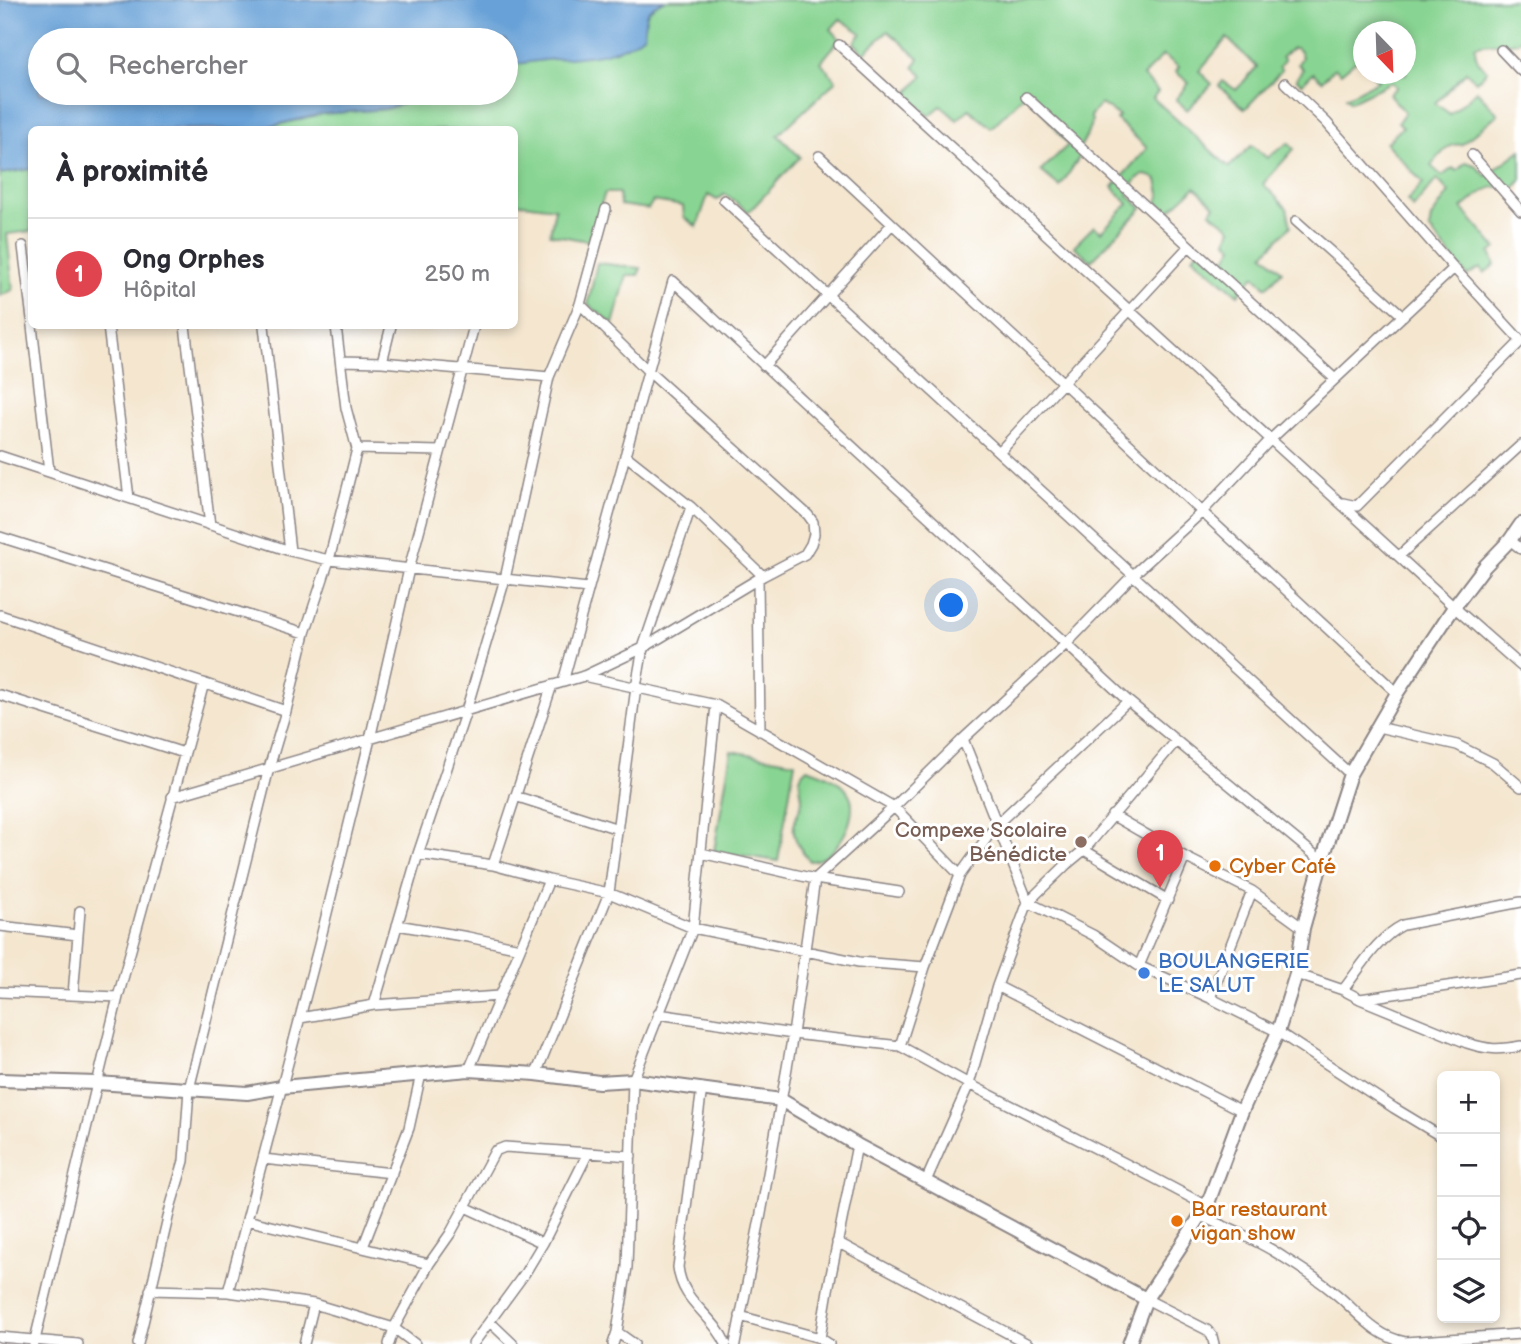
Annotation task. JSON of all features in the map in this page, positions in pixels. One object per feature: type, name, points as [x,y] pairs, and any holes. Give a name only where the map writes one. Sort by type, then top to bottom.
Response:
[{"type":"street","points":[[839,45],[1521,666]]},
{"type":"street","points":[[1501,50],[1521,71]]},
{"type":"street","points":[[1285,83],[1326,122],[1521,341],[1357,506],[1340,502]]},
{"type":"street","points":[[1026,97],[1335,379]]},
{"type":"street","points":[[1472,155],[1521,211]]},
{"type":"street","points":[[819,156],[1397,694]]},
{"type":"street","points":[[724,200],[1350,774]]},
{"type":"street","points":[[374,1005],[418,854],[466,710],[505,579],[549,377],[580,304],[606,209]]},
{"type":"street","points":[[1296,221],[1403,316]]},
{"type":"street","points":[[764,366],[892,224]]},
{"type":"street","points":[[23,246],[28,287]]},
{"type":"street","points":[[999,452],[1189,246]]},
{"type":"street","points":[[735,1344],[793,1034],[815,878],[1066,644],[1133,575],[1202,512],[1271,439],[1454,268]]},
{"type":"street","points":[[565,677],[673,281],[1128,701],[1322,861]]},
{"type":"street","points":[[580,304],[648,371],[808,514],[813,522],[814,534],[805,554],[643,648],[584,676]]},
{"type":"street","points":[[32,329],[49,471]]},
{"type":"street","points":[[108,329],[129,498]]},
{"type":"street","points":[[185,329],[210,525]]},
{"type":"street","points":[[264,329],[290,551]]},
{"type":"street","points":[[138,1344],[184,1161],[189,1089],[269,768],[305,634],[329,560],[357,449],[346,408],[336,329]]},
{"type":"street","points":[[382,362],[390,329]]},
{"type":"street","points":[[228,1292],[370,739],[409,569],[473,329]]},
{"type":"street","points":[[341,361],[382,362],[549,377]]},
{"type":"street","points":[[1399,556],[1521,445]]},
{"type":"street","points":[[357,449],[440,452]]},
{"type":"street","points":[[625,455],[691,507],[761,578],[760,731]]},
{"type":"street","points":[[0,456],[290,551],[329,560],[588,588]]},
{"type":"street","points":[[536,1074],[609,893],[643,648],[691,507]]},
{"type":"street","points":[[1129,1344],[1146,1299],[1204,1211],[1242,1111],[1278,1032],[1296,974],[1303,928],[1350,774],[1397,694],[1454,607],[1521,524]]},
{"type":"street","points":[[0,537],[305,634]]},
{"type":"street","points":[[1510,540],[1521,549]]},
{"type":"street","points":[[0,615],[286,710]]},
{"type":"street","points":[[172,797],[552,685],[565,677],[584,676],[716,705],[894,807],[960,875]]},
{"type":"street","points":[[34,1342],[118,998],[204,683]]},
{"type":"street","points":[[493,865],[552,685]]},
{"type":"street","points":[[0,695],[184,753]]},
{"type":"street","points":[[900,1046],[925,967],[960,875],[996,825],[1128,701]]},
{"type":"street","points":[[613,1344],[627,1268],[633,1080],[693,928],[716,705]]},
{"type":"street","points":[[1378,727],[1457,745],[1493,763],[1521,787]]},
{"type":"street","points":[[963,739],[1028,902],[1093,935],[1139,966],[1278,1032],[1437,1134]]},
{"type":"street","points":[[926,1181],[969,1084],[997,986],[1028,902],[1084,850],[1176,741]]},
{"type":"street","points":[[516,796],[618,829]]},
{"type":"street","points":[[1112,816],[1252,891],[1303,928]]},
{"type":"street","points":[[1084,850],[1168,900]]},
{"type":"street","points":[[701,853],[815,878],[899,892]]},
{"type":"street","points":[[418,854],[493,865],[609,893],[693,928],[859,962],[925,967]]},
{"type":"street","points":[[1139,966],[1185,857]]},
{"type":"street","points":[[469,1070],[549,880]]},
{"type":"street","points":[[1210,998],[1252,891]]},
{"type":"street","points":[[1343,990],[1382,940],[1403,925],[1521,902]]},
{"type":"street","points":[[73,995],[80,911]]},
{"type":"street","points":[[397,925],[520,948]]},
{"type":"street","points":[[0,926],[78,935]]},
{"type":"street","points":[[1296,974],[1343,990],[1467,1043],[1499,1050],[1521,1046]]},
{"type":"street","points":[[1360,999],[1521,975]]},
{"type":"street","points":[[997,986],[1242,1111]]},
{"type":"street","points":[[0,992],[118,998]]},
{"type":"street","points":[[300,1018],[374,1005],[499,996]]},
{"type":"street","points":[[658,1014],[793,1034],[900,1046],[1152,1177],[1204,1211],[1282,1255],[1335,1293],[1391,1340],[1503,1340],[1521,1334]]},
{"type":"street","points":[[0,1080],[97,1083],[247,1093],[282,1087],[469,1070],[536,1074],[598,1082],[633,1080],[781,1100],[857,1145],[1207,1330],[1214,1344]]},
{"type":"street","points":[[363,1247],[409,1128],[421,1074]]},
{"type":"street","points":[[702,1088],[678,1267],[680,1281],[686,1293],[721,1332],[726,1344]]},
{"type":"street","points":[[820,1338],[857,1145]]},
{"type":"street","points":[[389,1344],[394,1328],[429,1264],[450,1234],[495,1152],[500,1148],[631,1156]]},
{"type":"street","points":[[473,1344],[525,1273],[588,1153]]},
{"type":"street","points":[[262,1159],[392,1173]]},
{"type":"street","points":[[465,1208],[543,1243]]},
{"type":"street","points":[[247,1220],[429,1264]]},
{"type":"street","points":[[837,1242],[1028,1344]]},
{"type":"street","points":[[150,1290],[228,1292],[314,1304],[394,1328],[415,1344]]},
{"type":"street","points":[[304,1344],[314,1304]]},
{"type":"street","points":[[740,1316],[820,1338],[829,1344]]},
{"type":"street","points":[[490,1322],[513,1344]]},
{"type":"street","points":[[617,1332],[634,1344]]},
{"type":"street","points":[[0,1336],[34,1342],[78,1344]]},
{"type":"green space","points":[[665,0],[1521,0],[1521,40],[1475,46],[1478,60],[1487,71],[1476,82],[1466,72],[1435,103],[1450,114],[1477,91],[1498,114],[1461,145],[1448,148],[1431,166],[1442,176],[1453,168],[1457,171],[1466,162],[1475,165],[1486,176],[1521,150],[1521,181],[1512,191],[1498,186],[1486,190],[1462,208],[1496,248],[1490,253],[1495,265],[1484,273],[1480,268],[1467,276],[1429,229],[1431,218],[1449,192],[1437,179],[1413,208],[1407,201],[1423,183],[1386,143],[1403,127],[1398,122],[1405,112],[1389,94],[1397,87],[1393,84],[1416,84],[1416,21],[1353,21],[1353,63],[1341,73],[1335,68],[1322,81],[1313,73],[1302,84],[1296,79],[1303,69],[1298,64],[1302,57],[1296,48],[1292,48],[1282,57],[1285,60],[1279,67],[1282,70],[1245,109],[1219,86],[1223,81],[1236,90],[1257,67],[1227,38],[1199,71],[1212,84],[1187,110],[1176,99],[1189,83],[1176,72],[1179,67],[1163,55],[1143,76],[1158,91],[1153,98],[1229,167],[1252,145],[1267,158],[1288,143],[1294,149],[1263,184],[1287,208],[1291,226],[1264,254],[1282,271],[1267,287],[1254,276],[1238,295],[1193,257],[1198,250],[1213,262],[1218,259],[1223,263],[1233,247],[1227,241],[1231,228],[1210,212],[1215,206],[1195,187],[1168,212],[1157,202],[1160,194],[1157,180],[1142,176],[1128,195],[1142,208],[1091,261],[1074,246],[1094,226],[1101,232],[1128,204],[1113,187],[1147,148],[1116,119],[1119,116],[1101,104],[1090,116],[1092,120],[1087,135],[1079,149],[1082,153],[1060,187],[1041,171],[1068,145],[1026,93],[991,128],[969,109],[957,120],[941,106],[929,116],[907,94],[923,75],[914,67],[919,58],[888,31],[864,53],[854,43],[861,33],[840,19],[831,29],[840,39],[821,62],[836,81],[778,135],[800,157],[749,212],[725,194],[717,200],[708,195],[697,227],[684,217],[683,206],[653,201],[648,209],[620,205],[619,193],[605,193],[588,241],[550,234],[555,208],[518,203],[518,126],[274,126],[321,114],[385,109],[399,105],[518,105],[518,63],[595,55],[609,51],[644,35],[647,13]]},
{"type":"green space","points":[[1372,84],[1387,84],[1350,102],[1346,97]]},
{"type":"green space","points":[[28,169],[28,231],[7,234],[13,290],[0,296],[0,174]]},
{"type":"green space","points":[[597,263],[641,268],[638,275],[627,275],[613,324],[588,304]]},
{"type":"green space","points":[[731,751],[795,762],[778,861],[714,851]]},
{"type":"green space","points":[[807,768],[837,781],[846,789],[852,803],[849,825],[836,846],[828,854],[810,861],[794,832],[802,802],[800,779]]},
{"type":"water","points":[[0,0],[665,0],[649,10],[644,35],[631,44],[597,54],[518,64],[518,28],[28,28],[28,105],[399,105],[385,109],[321,114],[271,126],[28,126],[28,169],[0,174]]},
{"type":"place","name":"Compexe Scolaire Bénédicte","points":[[1081,842]]},
{"type":"place","name":"Cyber Café","points":[[1215,866]]},
{"type":"place","name":"Ong Orphes","points":[[1160,888]]},
{"type":"place","name":"BOULANGERIE LE SALUT","points":[[1144,973]]},
{"type":"place","name":"Bar restaurant vigan show","points":[[1177,1221]]}]
